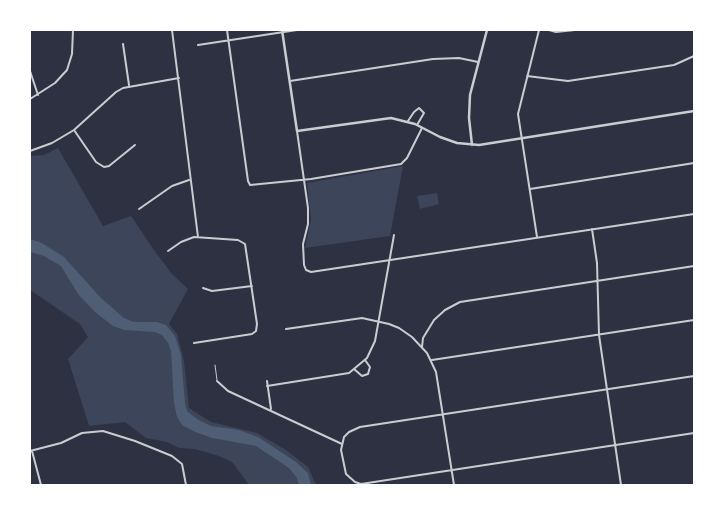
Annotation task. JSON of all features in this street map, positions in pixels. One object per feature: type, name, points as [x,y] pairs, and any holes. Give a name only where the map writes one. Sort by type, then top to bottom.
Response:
[{"type":"street","points":[[30,99],[55,83],[67,70],[72,54],[73,30]]},
{"type":"street","points":[[172,30],[179,78],[189,180],[198,237]]},
{"type":"street","points":[[227,30],[250,184],[304,180],[401,164],[407,158],[422,128]]},
{"type":"street","points":[[198,45],[282,31],[297,30]]},
{"type":"street","points":[[472,145],[469,106],[478,62],[487,30]]},
{"type":"street","points":[[537,237],[518,114],[539,30]]},
{"type":"street","points":[[549,30],[556,32],[575,30]]},
{"type":"street","points":[[282,31],[308,208],[308,224],[303,244],[304,265],[306,270],[311,272],[321,271],[694,214]]},
{"type":"street","points":[[123,44],[129,85]]},
{"type":"street","points":[[527,76],[568,81],[674,65],[694,56]]},
{"type":"street","points":[[290,81],[433,59],[459,58],[478,62]]},
{"type":"street","points":[[30,71],[38,95]]},
{"type":"street","points":[[30,151],[52,143],[74,130],[116,92],[129,85],[179,78]]},
{"type":"street","points":[[408,121],[414,112],[419,108],[424,113],[417,125]]},
{"type":"street","points":[[297,131],[377,118],[391,118],[408,121],[457,143],[472,145],[522,139],[694,111]]},
{"type":"street","points":[[74,130],[96,162],[104,167],[109,166],[135,145]]},
{"type":"street","points":[[530,188],[694,164]]},
{"type":"street","points":[[139,209],[172,186],[189,180]]},
{"type":"street","points":[[592,229],[597,280],[599,335],[621,485]]},
{"type":"street","points":[[267,386],[326,378],[348,373],[365,360],[375,341],[394,235]]},
{"type":"street","points":[[168,251],[181,242],[198,237],[242,241],[245,244],[252,286],[256,331],[252,334],[194,343]]},
{"type":"street","points":[[422,347],[423,338],[434,320],[445,310],[460,302],[694,266]]},
{"type":"street","points":[[203,288],[212,291],[252,286]]},
{"type":"street","points":[[286,329],[352,319],[378,321],[399,328],[412,337],[432,360],[436,372],[454,485]]},
{"type":"street","points":[[432,360],[694,320]]},
{"type":"street","points":[[354,369],[362,376],[368,374],[370,368],[365,360]]},
{"type":"street","points":[[694,376],[355,428],[348,432],[342,444],[343,466],[346,474],[354,482],[361,484],[694,433]]},
{"type":"street","points":[[218,381],[228,391],[271,409],[299,426],[342,444]]},
{"type":"street","points":[[267,381],[271,409]]},
{"type":"street","points":[[41,485],[31,451],[61,443],[82,433],[103,431],[135,441],[172,456],[182,464],[186,485]]},
{"type":"lane","points":[[215,365],[218,381]]},
{"type":"shaded area","points":[[58,148],[103,226],[131,216],[172,274],[188,289],[169,324],[177,334],[184,361],[189,408],[211,422],[257,433],[286,450],[308,467],[316,485],[249,485],[232,462],[219,456],[195,449],[179,448],[167,442],[146,438],[125,422],[89,426],[68,359],[88,337],[80,324],[30,290],[30,156],[44,155]]},
{"type":"shaded area","points":[[403,166],[390,236],[305,248],[311,219],[307,183]]},
{"type":"shaded area","points":[[437,193],[439,204],[420,209],[417,196]]},
{"type":"shaded area","points":[[30,239],[42,243],[64,257],[100,297],[124,318],[134,322],[157,322],[166,325],[175,336],[181,355],[187,411],[197,419],[211,426],[239,430],[258,437],[296,462],[308,473],[311,485],[299,485],[297,478],[289,468],[256,446],[212,438],[195,432],[182,425],[177,417],[174,403],[171,351],[168,343],[162,335],[155,332],[124,330],[113,326],[95,312],[78,294],[61,266],[44,256],[30,252]]}]
